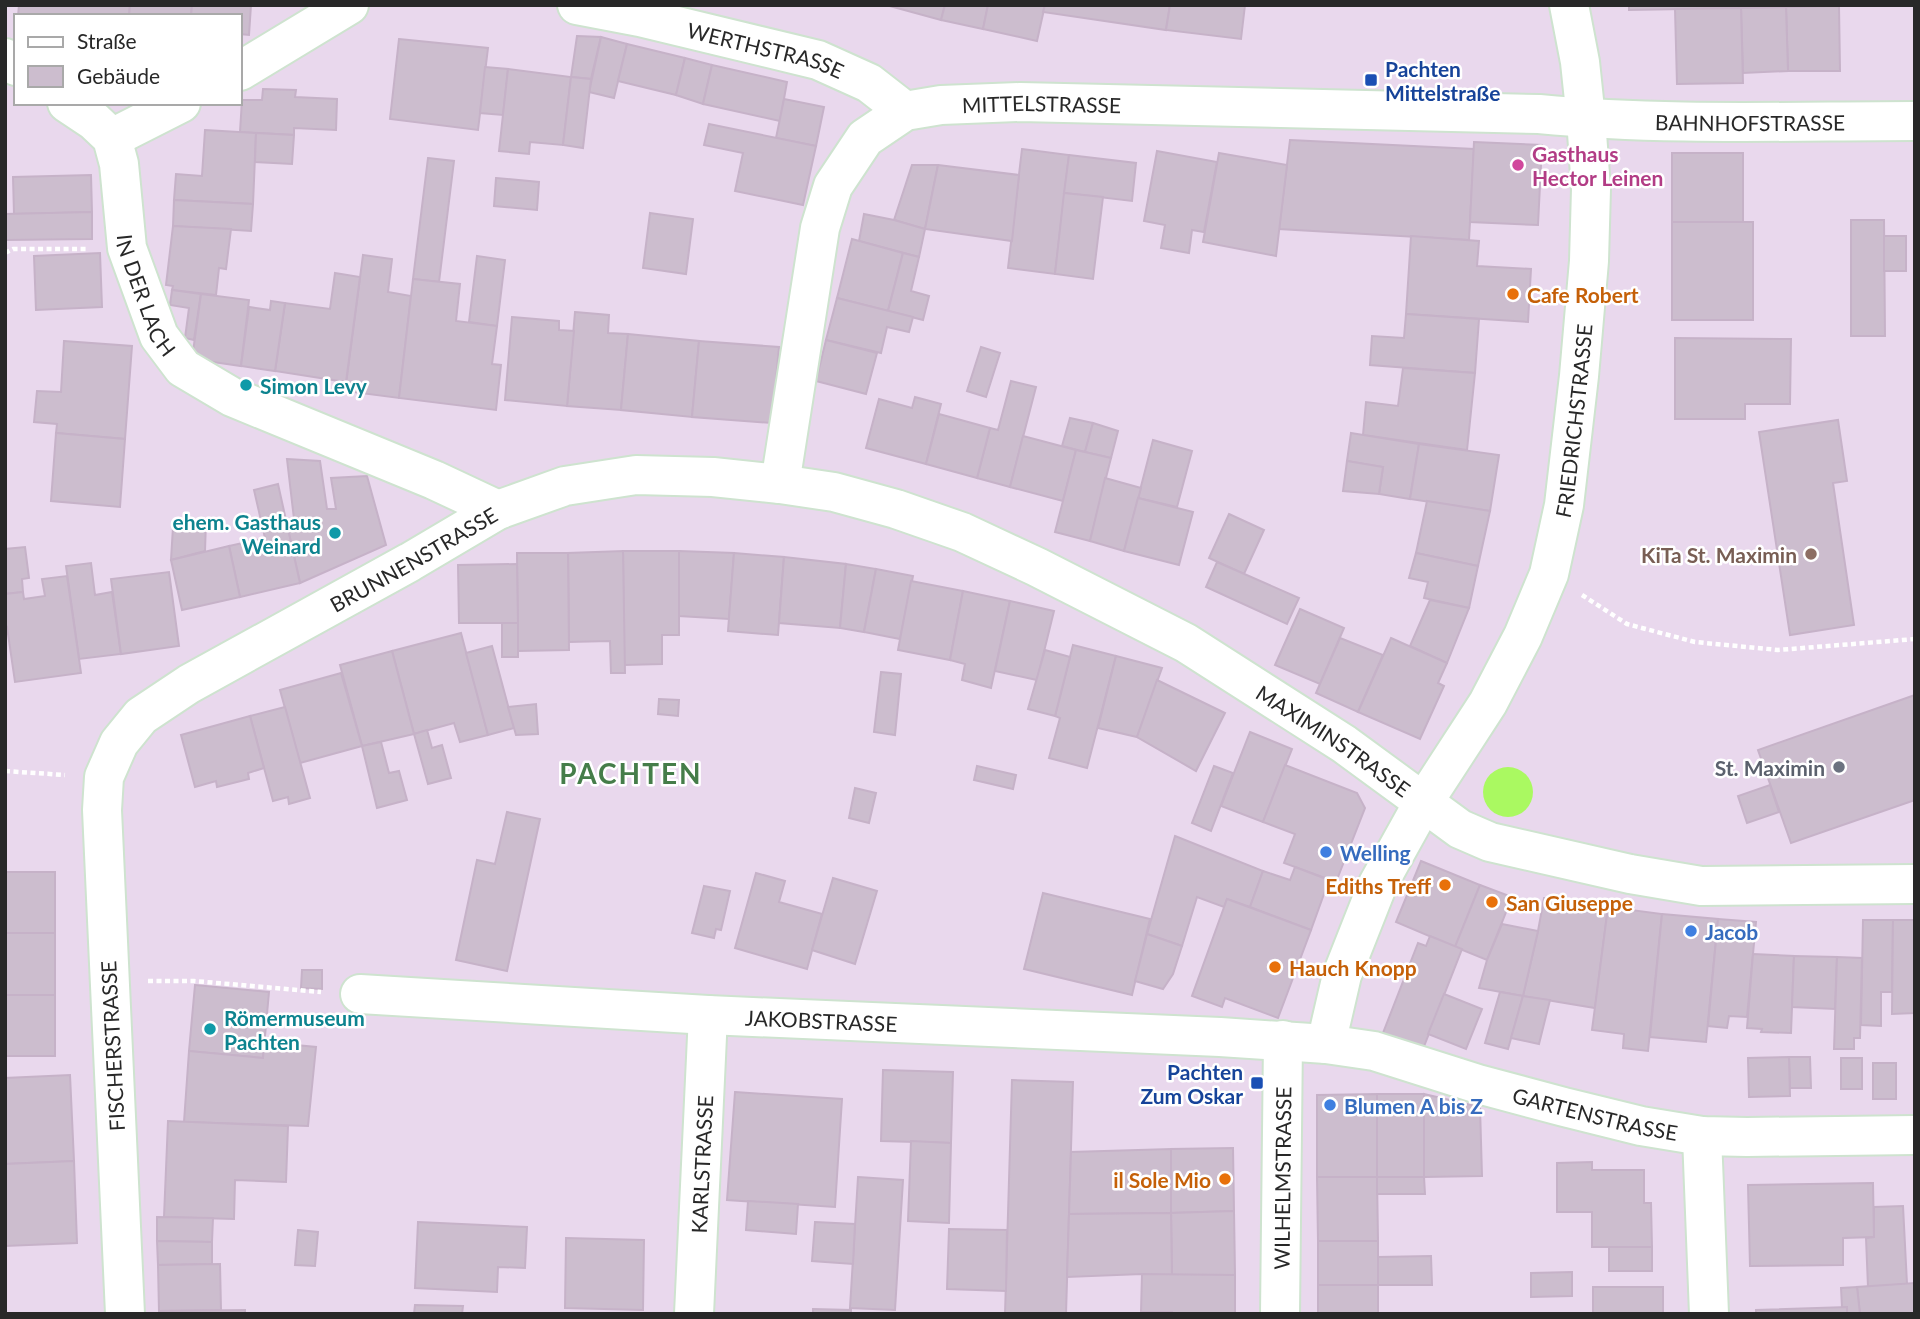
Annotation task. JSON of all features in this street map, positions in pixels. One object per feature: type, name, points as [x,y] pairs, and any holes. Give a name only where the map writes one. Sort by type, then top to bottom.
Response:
[{"type":"street","points":[[242,70],[349,5]]},
{"type":"street","name":"WERTHSTRASSE","points":[[577,5],[640,17],[818,60],[870,83],[905,111]]},
{"type":"street","name":"FRIEDRICHSTRASSE","points":[[1423,803],[1488,703],[1523,636],[1549,573],[1564,505],[1589,261],[1591,189],[1580,62],[1569,5]]},
{"type":"street","name":"MITTELSTRASSE","points":[[780,484],[820,228],[833,186],[865,138],[905,111],[941,105],[1020,102],[1539,114],[1586,119]]},
{"type":"street","points":[[70,105],[94,121],[111,138],[177,105]]},
{"type":"street","name":"BAHNHOFSTRASSE","points":[[1586,119],[1915,121]]},
{"type":"street","name":"IN DER LACH","points":[[111,138],[119,164],[127,248],[159,336],[183,368],[232,397],[433,480],[498,510]]},
{"type":"street","name":"BRUNNENSTRASSE","points":[[104,777],[119,743],[141,716],[179,690],[498,510],[565,486],[636,475],[713,477],[780,484]]},
{"type":"street","name":"MAXIMINSTRASSE","points":[[780,484],[834,492],[897,509],[962,532],[1037,567],[1186,643],[1283,703],[1460,829],[1490,842],[1630,874],[1701,886],[1915,884]]},
{"type":"street","name":"FISCHERSTRASSE","points":[[104,777],[102,810],[125,1314]]},
{"type":"street","points":[[1326,1044],[1342,975],[1378,884],[1423,803]]},
{"type":"street","name":"JAKOBSTRASSE","points":[[360,994],[708,1015],[1283,1040]]},
{"type":"street","name":"KARLSTRASSE","points":[[694,1314],[708,1015]]},
{"type":"street","name":"GARTENSTRASSE","points":[[1283,1040],[1374,1051],[1478,1084],[1564,1107],[1641,1126],[1702,1136],[1915,1135]]},
{"type":"street","name":"WILHELMSTRASSE","points":[[1280,1314],[1283,1040]]},
{"type":"street","points":[[1702,1136],[1710,1314]]},
{"type":"path","points":[[5,253],[13,249],[127,248]]},
{"type":"path","points":[[1549,573],[1628,624],[1695,642],[1778,650],[1915,639]]},
{"type":"path","points":[[5,771],[104,777]]},
{"type":"path","points":[[109,982],[194,981],[360,994]]},
{"type":"shaded area","points":[[1508,767],[1526,774],[1533,792],[1526,810],[1508,817],[1490,810],[1483,792],[1490,774]]},
{"type":"building","points":[[19,5],[130,5],[129,14],[18,14]]},
{"type":"building","points":[[130,5],[192,5],[191,14],[129,14]]},
{"type":"building","points":[[192,5],[251,5],[249,35],[242,34],[242,14],[191,14]]},
{"type":"building","points":[[886,5],[945,5],[941,20]]},
{"type":"building","points":[[945,5],[988,5],[983,29],[941,20]]},
{"type":"building","points":[[988,5],[1045,5],[1037,41],[983,29]]},
{"type":"building","points":[[1045,5],[1170,5],[1166,30],[1043,12]]},
{"type":"building","points":[[1170,5],[1245,5],[1241,39],[1166,30]]},
{"type":"building","points":[[1629,5],[1741,5],[1741,8],[1629,10]]},
{"type":"building","points":[[1741,5],[1774,5],[1774,8],[1741,8]]},
{"type":"building","points":[[1839,6],[1840,71],[1788,71],[1786,7]]},
{"type":"building","points":[[1786,7],[1788,71],[1743,73],[1741,8]]},
{"type":"building","points":[[1741,8],[1743,83],[1677,84],[1675,9]]},
{"type":"building","points":[[577,36],[601,37],[591,79],[571,77]]},
{"type":"building","points":[[601,37],[627,44],[614,98],[589,92]]},
{"type":"building","points":[[399,39],[488,48],[478,130],[390,119]]},
{"type":"building","points":[[627,44],[685,58],[676,95],[618,81]]},
{"type":"building","points":[[685,58],[712,65],[703,104],[676,95]]},
{"type":"building","points":[[712,65],[787,82],[780,121],[703,104]]},
{"type":"building","points":[[485,67],[508,69],[503,115],[480,113]]},
{"type":"building","points":[[508,69],[571,77],[563,145],[530,142],[529,154],[499,151]]},
{"type":"building","points":[[571,77],[591,79],[583,148],[563,145]]},
{"type":"building","points":[[263,89],[296,90],[295,97],[337,99],[336,130],[294,128],[294,135],[240,132],[242,100],[262,100]]},
{"type":"building","points":[[784,99],[824,107],[816,146],[776,138]]},
{"type":"building","points":[[709,124],[816,146],[803,205],[735,191],[743,153],[704,145]]},
{"type":"building","points":[[205,130],[256,133],[253,204],[174,200],[176,174],[202,176]]},
{"type":"building","points":[[256,133],[294,135],[292,164],[255,162]]},
{"type":"building","points":[[1290,140],[1474,149],[1469,240],[1279,229]]},
{"type":"building","points":[[1474,142],[1542,145],[1538,225],[1470,222]]},
{"type":"building","points":[[1022,149],[1069,155],[1055,274],[1008,268]]},
{"type":"building","points":[[1157,151],[1217,162],[1204,232],[1192,230],[1189,253],[1161,248],[1165,225],[1144,221]]},
{"type":"building","points":[[1219,153],[1287,165],[1276,256],[1203,242]]},
{"type":"building","points":[[1672,153],[1743,153],[1743,222],[1672,222]]},
{"type":"building","points":[[1069,155],[1136,163],[1132,201],[1064,193]]},
{"type":"building","points":[[428,158],[454,161],[439,282],[413,279]]},
{"type":"building","points":[[912,165],[938,165],[925,229],[894,220]]},
{"type":"building","points":[[938,165],[1019,175],[1012,241],[925,229]]},
{"type":"building","points":[[91,175],[92,212],[14,214],[13,177]]},
{"type":"building","points":[[496,178],[539,182],[537,210],[494,206]]},
{"type":"building","points":[[1064,193],[1103,197],[1093,279],[1055,274]]},
{"type":"building","points":[[174,200],[253,204],[251,231],[173,226]]},
{"type":"building","points":[[92,212],[92,239],[5,240],[5,214]]},
{"type":"building","points":[[650,213],[693,219],[686,274],[643,268]]},
{"type":"building","points":[[864,214],[925,229],[919,257],[859,241]]},
{"type":"building","points":[[1851,220],[1884,220],[1885,336],[1851,336]]},
{"type":"building","points":[[1672,222],[1753,222],[1753,320],[1672,320]]},
{"type":"building","points":[[173,226],[231,229],[226,269],[219,268],[216,295],[172,290],[173,286],[166,285]]},
{"type":"building","points":[[1411,236],[1479,241],[1477,266],[1531,269],[1528,322],[1406,314]]},
{"type":"building","points":[[1884,236],[1906,236],[1906,271],[1884,271]]},
{"type":"building","points":[[852,239],[903,253],[888,311],[837,298]]},
{"type":"building","points":[[100,253],[102,307],[36,310],[34,256]]},
{"type":"building","points":[[903,253],[919,257],[911,291],[929,296],[923,320],[888,311]]},
{"type":"building","points":[[363,255],[392,259],[388,292],[411,296],[399,398],[345,391]]},
{"type":"building","points":[[477,256],[505,260],[497,326],[469,322]]},
{"type":"building","points":[[335,273],[360,277],[346,382],[275,371],[285,303],[330,309]]},
{"type":"building","points":[[413,279],[460,284],[456,321],[497,326],[492,364],[501,365],[496,410],[399,398]]},
{"type":"building","points":[[172,290],[201,294],[194,340],[185,338],[189,308],[170,305]]},
{"type":"building","points":[[201,294],[249,300],[241,366],[192,359]]},
{"type":"building","points":[[837,298],[913,317],[909,332],[887,327],[881,353],[826,340]]},
{"type":"building","points":[[271,301],[285,303],[275,371],[241,366],[249,307],[270,310]]},
{"type":"building","points":[[575,312],[609,315],[608,333],[628,334],[621,410],[567,406]]},
{"type":"building","points":[[1406,314],[1479,319],[1475,373],[1370,365],[1372,336],[1404,338]]},
{"type":"building","points":[[512,317],[559,321],[559,330],[574,331],[567,406],[505,400]]},
{"type":"building","points":[[628,334],[699,341],[692,417],[621,410]]},
{"type":"building","points":[[1675,338],[1791,339],[1790,404],[1745,404],[1745,419],[1675,419]]},
{"type":"building","points":[[826,340],[877,353],[866,394],[816,381]]},
{"type":"building","points":[[64,341],[132,346],[125,439],[56,433],[57,424],[34,422],[37,391],[61,392]]},
{"type":"building","points":[[699,341],[779,347],[772,423],[692,417]]},
{"type":"building","points":[[981,347],[1000,353],[986,397],[967,391]]},
{"type":"building","points":[[1403,368],[1475,373],[1467,450],[1363,435],[1366,402],[1398,406]]},
{"type":"building","points":[[1011,381],[1036,387],[1010,487],[977,478],[990,428],[998,430]]},
{"type":"building","points":[[915,397],[941,404],[926,464],[866,448],[879,399],[912,408]]},
{"type":"building","points":[[939,414],[990,428],[977,478],[926,464]]},
{"type":"building","points":[[1070,418],[1093,423],[1085,452],[1062,446]]},
{"type":"building","name":"KiTa St. Maximin","points":[[1838,420],[1847,481],[1833,483],[1854,625],[1790,635],[1759,432]]},
{"type":"building","points":[[1093,423],[1118,431],[1111,458],[1085,452]]},
{"type":"building","points":[[56,433],[125,439],[120,507],[51,501]]},
{"type":"building","points":[[1351,433],[1419,444],[1410,499],[1379,494],[1383,467],[1347,461]]},
{"type":"building","points":[[1023,436],[1076,450],[1063,501],[1010,487]]},
{"type":"building","points":[[1153,440],[1192,451],[1177,507],[1138,498]]},
{"type":"building","points":[[1419,444],[1499,455],[1490,511],[1410,499]]},
{"type":"building","points":[[1076,450],[1111,458],[1090,541],[1055,532]]},
{"type":"building","name":"ehem. Gasthaus Weinard","points":[[287,459],[320,461],[327,509],[336,509],[331,478],[367,476],[386,545],[300,583],[286,521],[294,519]]},
{"type":"building","points":[[1347,461],[1383,467],[1379,494],[1343,491]]},
{"type":"building","points":[[1105,478],[1141,488],[1124,551],[1090,541]]},
{"type":"building","points":[[278,484],[300,583],[240,597],[229,546],[265,538],[254,490]]},
{"type":"building","points":[[1138,498],[1193,512],[1179,565],[1124,551]]},
{"type":"building","points":[[1427,501],[1490,511],[1478,566],[1416,553]]},
{"type":"building","points":[[1229,514],[1264,530],[1244,574],[1209,558]]},
{"type":"building","points":[[206,521],[205,551],[171,560],[173,527]]},
{"type":"building","points":[[229,546],[240,597],[182,610],[171,560]]},
{"type":"building","points":[[25,547],[29,578],[22,579],[23,592],[5,594],[5,549]]},
{"type":"building","points":[[623,551],[679,551],[679,635],[662,635],[662,664],[624,665]]},
{"type":"building","points":[[623,551],[625,673],[611,673],[610,641],[569,642],[568,553]]},
{"type":"building","points":[[679,551],[734,553],[729,619],[679,616]]},
{"type":"building","points":[[517,553],[568,553],[569,650],[518,651]]},
{"type":"building","points":[[734,553],[784,557],[778,635],[728,631]]},
{"type":"building","points":[[1416,553],[1478,566],[1469,608],[1424,598],[1428,582],[1409,578]]},
{"type":"building","points":[[784,557],[846,564],[840,628],[779,623]]},
{"type":"building","points":[[1217,562],[1299,598],[1287,624],[1206,587]]},
{"type":"building","points":[[91,563],[95,595],[112,592],[121,654],[79,659],[66,566]]},
{"type":"building","points":[[517,564],[518,623],[459,623],[458,565]]},
{"type":"building","points":[[846,564],[876,569],[864,632],[840,628]]},
{"type":"building","points":[[876,569],[913,576],[900,639],[864,632]]},
{"type":"building","points":[[169,572],[179,646],[121,654],[111,579]]},
{"type":"building","points":[[67,576],[81,673],[15,682],[7,627],[5,628],[5,594],[23,592],[24,599],[45,596],[42,579]]},
{"type":"building","points":[[911,581],[963,591],[950,660],[898,650]]},
{"type":"building","points":[[963,591],[1010,601],[991,688],[962,680],[965,664],[950,660]]},
{"type":"building","points":[[1430,600],[1469,608],[1447,663],[1410,646]]},
{"type":"building","points":[[1010,601],[1054,611],[1037,680],[995,671]]},
{"type":"building","points":[[1300,609],[1344,628],[1320,684],[1275,665]]},
{"type":"building","points":[[502,623],[518,623],[518,657],[502,657]]},
{"type":"building","points":[[461,633],[488,735],[460,742],[454,723],[414,734],[392,651]]},
{"type":"building","points":[[1340,638],[1383,655],[1358,712],[1316,693]]},
{"type":"building","points":[[1391,638],[1447,663],[1438,683],[1444,686],[1420,739],[1358,712]]},
{"type":"building","points":[[1073,645],[1116,656],[1087,768],[1049,758],[1060,718],[1055,716]]},
{"type":"building","points":[[492,646],[514,728],[488,735],[466,653]]},
{"type":"building","points":[[1045,650],[1070,657],[1055,716],[1028,709]]},
{"type":"building","points":[[392,651],[414,734],[362,746],[340,665]]},
{"type":"building","points":[[1116,656],[1162,668],[1137,737],[1098,728]]},
{"type":"building","points":[[881,672],[901,674],[895,735],[874,732]]},
{"type":"building","points":[[341,673],[362,746],[300,763],[280,690]]},
{"type":"building","points":[[1157,680],[1225,713],[1196,771],[1137,737]]},
{"type":"building","name":"St. Maximin","points":[[1915,695],[1915,800],[1791,843],[1758,750]]},
{"type":"building","points":[[659,699],[679,700],[678,716],[658,714]]},
{"type":"building","points":[[536,704],[538,734],[516,735],[508,707]]},
{"type":"building","points":[[285,707],[310,798],[289,804],[288,797],[273,801],[250,716]]},
{"type":"building","points":[[250,716],[264,768],[248,773],[249,779],[217,787],[216,781],[195,787],[181,735]]},
{"type":"building","points":[[427,730],[432,748],[442,745],[451,778],[428,784],[414,734]]},
{"type":"building","points":[[1250,732],[1292,749],[1263,822],[1221,806]]},
{"type":"building","points":[[381,742],[389,773],[399,771],[407,800],[377,808],[362,746]]},
{"type":"building","points":[[1285,765],[1357,793],[1365,808],[1336,882],[1284,863],[1295,834],[1263,822]]},
{"type":"building","points":[[977,766],[1016,775],[1013,789],[974,780]]},
{"type":"building","points":[[1214,766],[1233,773],[1211,831],[1192,823]]},
{"type":"building","points":[[1770,785],[1779,812],[1747,823],[1738,796]]},
{"type":"building","points":[[855,788],[876,793],[869,823],[849,818]]},
{"type":"building","points":[[507,812],[540,819],[507,971],[456,960],[477,860],[495,864]]},
{"type":"building","points":[[1175,836],[1263,871],[1250,907],[1227,899],[1224,907],[1197,897],[1182,946],[1147,934]]},
{"type":"building","points":[[1421,861],[1480,885],[1455,947],[1396,922]]},
{"type":"building","points":[[1295,867],[1329,880],[1311,930],[1250,907],[1263,871],[1290,880]]},
{"type":"building","points":[[5,872],[55,872],[55,933],[5,933]]},
{"type":"building","points":[[756,873],[785,881],[779,902],[822,914],[807,969],[735,948]]},
{"type":"building","points":[[833,878],[877,891],[855,964],[812,950]]},
{"type":"building","points":[[1480,885],[1512,897],[1487,960],[1455,947]]},
{"type":"building","points":[[704,886],[730,891],[721,930],[716,929],[714,938],[692,933]]},
{"type":"building","points":[[1043,893],[1150,919],[1132,995],[1024,969]]},
{"type":"building","points":[[1544,898],[1608,907],[1595,1008],[1523,996]]},
{"type":"building","points":[[1227,899],[1311,930],[1278,1018],[1225,998],[1222,1007],[1192,996]]},
{"type":"building","points":[[1608,907],[1662,914],[1648,1051],[1623,1048],[1624,1034],[1592,1030]]},
{"type":"building","points":[[1662,914],[1718,919],[1706,1042],[1650,1037]]},
{"type":"building","points":[[1718,919],[1756,922],[1747,1017],[1729,1016],[1727,1028],[1708,1026]]},
{"type":"building","points":[[1863,920],[1893,920],[1892,992],[1881,992],[1881,1026],[1861,1025]]},
{"type":"building","points":[[1893,920],[1915,920],[1915,1013],[1892,1014]]},
{"type":"building","points":[[1502,924],[1538,931],[1523,996],[1479,988]]},
{"type":"building","points":[[5,933],[55,933],[55,995],[5,995]]},
{"type":"building","points":[[1147,934],[1182,946],[1173,974],[1163,989],[1135,981]]},
{"type":"building","points":[[1430,936],[1462,949],[1423,1049],[1383,1033],[1418,943],[1426,946]]},
{"type":"building","points":[[1753,954],[1794,956],[1791,1033],[1761,1032],[1762,1029],[1747,1028]]},
{"type":"building","points":[[1794,956],[1837,957],[1835,1009],[1792,1007]]},
{"type":"building","points":[[1837,957],[1862,958],[1860,1038],[1854,1038],[1854,1049],[1834,1049]]},
{"type":"building","points":[[302,970],[322,970],[322,989],[301,988]]},
{"type":"building","points":[[195,985],[269,992],[263,1058],[189,1051]]},
{"type":"building","points":[[1500,992],[1523,996],[1508,1049],[1485,1043]]},
{"type":"building","points":[[1444,994],[1482,1009],[1466,1049],[1428,1034]]},
{"type":"building","points":[[5,995],[55,995],[55,1056],[5,1056]]},
{"type":"building","points":[[1523,996],[1550,1000],[1539,1044],[1511,1038]]},
{"type":"building","points":[[264,1042],[316,1047],[308,1126],[184,1122],[189,1051],[263,1058]]},
{"type":"building","points":[[1789,1057],[1810,1057],[1811,1088],[1790,1088]]},
{"type":"building","points":[[1789,1057],[1790,1096],[1749,1097],[1748,1058]]},
{"type":"building","points":[[1841,1058],[1862,1058],[1862,1089],[1841,1089]]},
{"type":"building","points":[[1873,1063],[1896,1063],[1896,1099],[1873,1099]]},
{"type":"building","points":[[883,1070],[953,1072],[951,1143],[881,1141]]},
{"type":"building","points":[[70,1075],[74,1161],[5,1164],[5,1078]]},
{"type":"building","points":[[1012,1080],[1073,1082],[1066,1314],[1005,1314]]},
{"type":"building","points":[[735,1092],[842,1099],[835,1207],[727,1200]]},
{"type":"building","points":[[1377,1094],[1377,1177],[1317,1177],[1317,1095]]},
{"type":"building","points":[[1377,1094],[1424,1094],[1424,1177],[1377,1177]]},
{"type":"building","points":[[1424,1094],[1480,1107],[1482,1176],[1424,1177]]},
{"type":"building","points":[[168,1121],[288,1126],[286,1182],[235,1180],[234,1219],[164,1217]]},
{"type":"building","points":[[911,1141],[951,1143],[949,1223],[908,1221]]},
{"type":"building","points":[[1233,1148],[1234,1211],[1171,1213],[1171,1149]]},
{"type":"building","points":[[1171,1149],[1171,1213],[1069,1214],[1071,1152]]},
{"type":"building","points":[[74,1161],[77,1243],[5,1246],[5,1164]]},
{"type":"building","points":[[1592,1162],[1592,1170],[1644,1170],[1644,1203],[1651,1203],[1652,1247],[1592,1247],[1592,1212],[1557,1212],[1557,1163]]},
{"type":"building","points":[[858,1177],[903,1180],[895,1310],[850,1308]]},
{"type":"building","points":[[1317,1177],[1377,1177],[1378,1241],[1318,1241]]},
{"type":"building","points":[[1377,1177],[1424,1177],[1425,1194],[1377,1194]]},
{"type":"building","points":[[1873,1183],[1874,1237],[1843,1238],[1843,1265],[1750,1266],[1748,1185]]},
{"type":"building","points":[[748,1201],[798,1204],[796,1234],[746,1230]]},
{"type":"building","points":[[1903,1206],[1907,1284],[1868,1287],[1866,1238],[1874,1237],[1874,1207]]},
{"type":"building","points":[[1234,1211],[1235,1275],[1172,1276],[1171,1213]]},
{"type":"building","points":[[1171,1213],[1172,1276],[1142,1274],[1067,1277],[1069,1214]]},
{"type":"building","points":[[157,1217],[213,1218],[212,1242],[157,1241]]},
{"type":"building","points":[[418,1222],[527,1227],[525,1268],[498,1267],[497,1292],[415,1288]]},
{"type":"building","points":[[815,1222],[855,1224],[853,1264],[812,1261]]},
{"type":"building","points":[[949,1229],[1007,1230],[1006,1291],[947,1289]]},
{"type":"building","points":[[298,1230],[318,1232],[315,1266],[295,1265]]},
{"type":"building","points":[[566,1238],[644,1240],[643,1310],[565,1308]]},
{"type":"building","points":[[157,1241],[212,1242],[212,1264],[158,1265]]},
{"type":"building","points":[[1318,1241],[1378,1241],[1378,1285],[1318,1285]]},
{"type":"building","points":[[1609,1247],[1652,1247],[1652,1271],[1609,1271]]},
{"type":"building","points":[[1431,1256],[1432,1285],[1378,1285],[1378,1257]]},
{"type":"building","points":[[220,1264],[221,1310],[159,1311],[158,1265]]},
{"type":"building","points":[[1572,1272],[1572,1296],[1531,1297],[1531,1273]]},
{"type":"building","points":[[1142,1274],[1235,1275],[1235,1314],[1141,1312]]},
{"type":"building","points":[[1915,1283],[1915,1314],[1860,1314],[1857,1287]]},
{"type":"building","points":[[1318,1285],[1378,1285],[1378,1314],[1318,1314]]},
{"type":"building","points":[[1593,1287],[1663,1287],[1663,1314],[1593,1314]]},
{"type":"building","points":[[1857,1287],[1860,1314],[1847,1314],[1847,1307],[1842,1307],[1841,1288]]},
{"type":"building","points":[[415,1305],[463,1306],[462,1314],[414,1314]]},
{"type":"building","points":[[1847,1307],[1847,1314],[1756,1314],[1756,1310]]},
{"type":"building","points":[[813,1309],[851,1310],[851,1314],[813,1314]]},
{"type":"building","points":[[245,1310],[245,1314],[159,1314],[159,1311]]},
{"type":"place","name":"Pachten Mittelstraße","points":[[1371,80]]},
{"type":"place","name":"Gasthaus Hector Leinen","points":[[1518,165]]},
{"type":"place","name":"Cafe Robert","points":[[1513,294]]},
{"type":"place","name":"Simon Levy","points":[[246,385]]},
{"type":"place","name":"ehem. Gasthaus Weinard","points":[[335,533]]},
{"type":"place","name":"KiTa St. Maximin","points":[[1811,554]]},
{"type":"place","name":"St. Maximin","points":[[1839,767]]},
{"type":"place","name":"Welling","points":[[1326,852]]},
{"type":"place","name":"Ediths Treff","points":[[1445,885]]},
{"type":"place","name":"San Giuseppe","points":[[1492,902]]},
{"type":"place","name":"Jacob","points":[[1691,931]]},
{"type":"place","name":"Hauch Knopp","points":[[1275,967]]},
{"type":"place","name":"Römermuseum Pachten","points":[[210,1029]]},
{"type":"place","name":"Pachten Zum Oskar","points":[[1257,1083]]},
{"type":"place","name":"Blumen A bis Z","points":[[1330,1105]]},
{"type":"place","name":"il Sole Mio","points":[[1225,1179]]},
{"type":"district","name":"PACHTEN","points":[[631,773]]}]
